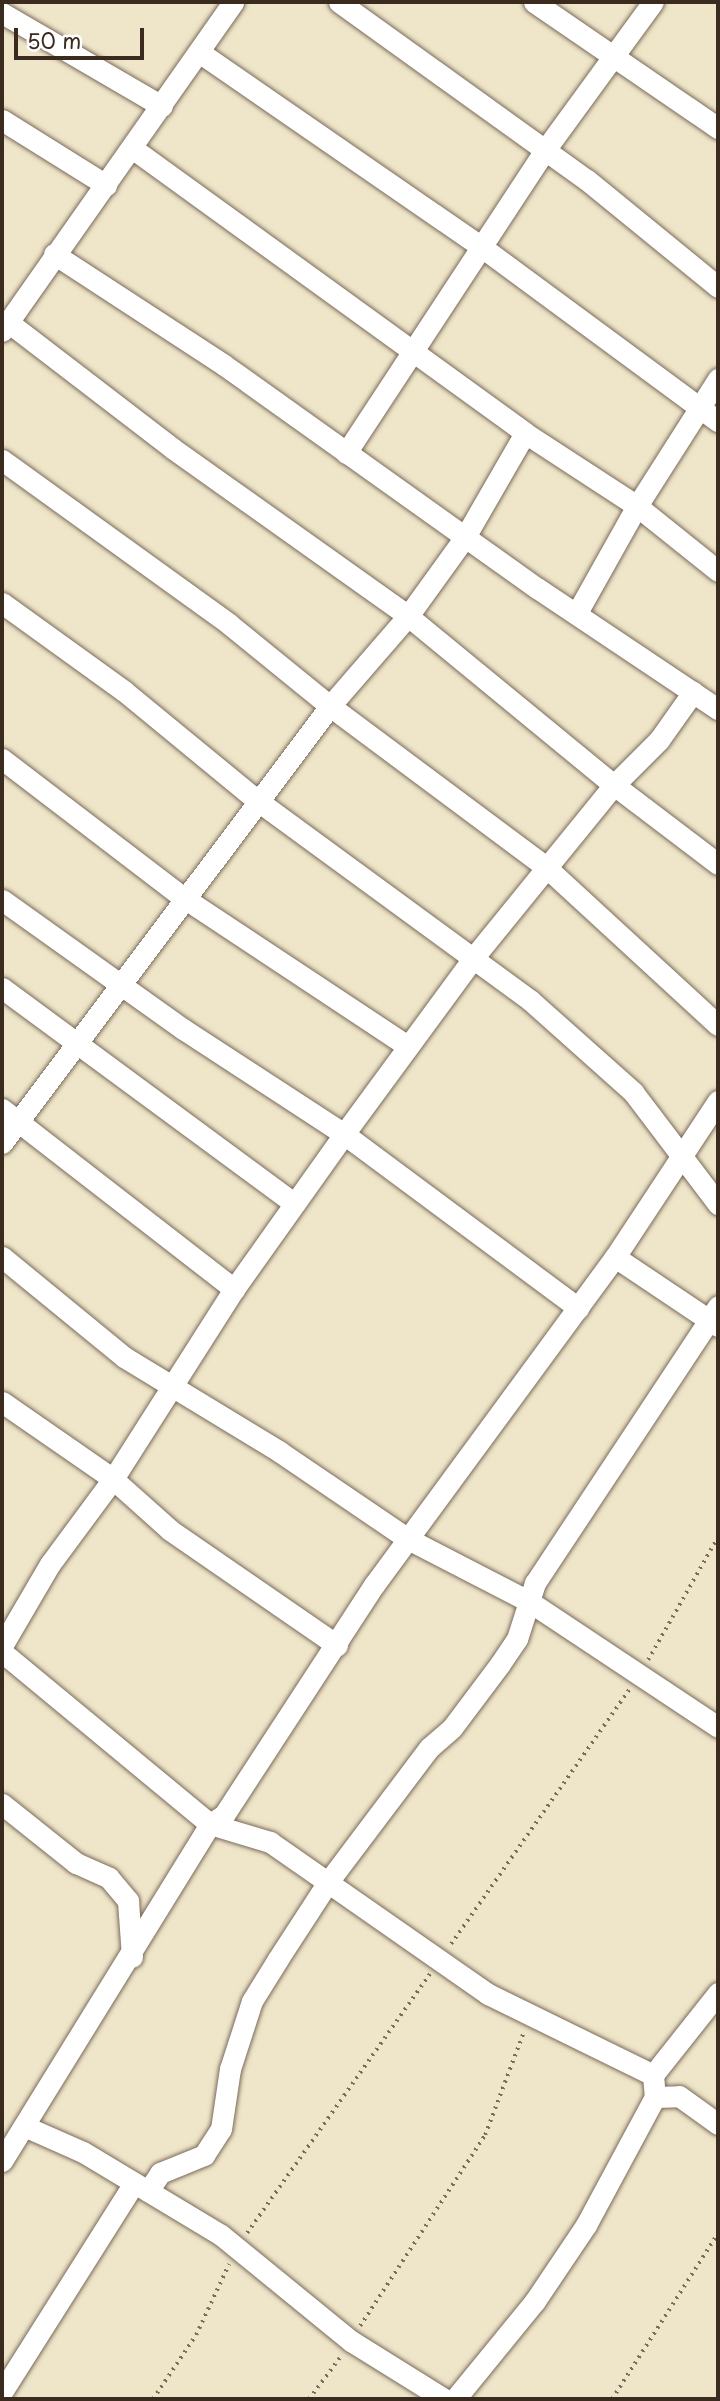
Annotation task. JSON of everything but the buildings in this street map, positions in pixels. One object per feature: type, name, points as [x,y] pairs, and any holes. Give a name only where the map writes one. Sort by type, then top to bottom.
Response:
[{"type":"street","points":[[233,2],[5,326],[408,616],[614,785],[718,864]]},
{"type":"street","points":[[339,2],[545,150],[718,288]]},
{"type":"street","points":[[534,2],[718,128]]},
{"type":"street","points":[[346,453],[545,150],[653,2]]},
{"type":"street","points":[[2,13],[162,106]]},
{"type":"street","points":[[199,52],[483,248],[718,421]]},
{"type":"street","points":[[2,120],[106,185]]},
{"type":"street","points":[[132,148],[413,348],[525,433],[637,506],[718,571]]},
{"type":"street","points":[[54,254],[224,365],[465,537],[578,611],[718,709]]},
{"type":"street","points":[[578,611],[637,506],[718,379]]},
{"type":"street","points":[[2,1143],[10,1115],[76,1042],[330,706],[408,616],[465,537],[525,433]]},
{"type":"street","points":[[2,460],[229,624],[330,706],[547,868],[718,1025]]},
{"type":"street","points":[[2,603],[124,691],[258,802],[474,957],[616,1075],[684,1153],[718,1203]]},
{"type":"street","points":[[2,1646],[50,1564],[113,1479],[176,1386],[234,1289],[344,1134],[474,957],[614,785],[659,740],[694,692]]},
{"type":"street","points":[[2,759],[184,898],[408,1046]]},
{"type":"street","points":[[2,900],[118,984],[344,1134],[578,1308]]},
{"type":"street","points":[[2,988],[294,1203]]},
{"type":"street","points":[[3,2157],[132,1957],[211,1824],[224,1815],[408,1539],[615,1257],[718,1101]]},
{"type":"street","points":[[10,1115],[234,1289]]},
{"type":"street","points":[[2,1257],[105,1344],[176,1386],[408,1539],[530,1602],[718,1727]]},
{"type":"street","points":[[2,2392],[141,2187],[160,2173],[204,2155],[221,2129],[229,2069],[252,2001],[328,1882],[429,1748],[452,1728],[517,1639],[534,1583],[715,1317],[615,1257]]},
{"type":"street","points":[[2,1402],[113,1479],[170,1530],[337,1645]]},
{"type":"street","points":[[2,1652],[211,1824],[270,1842],[488,1994],[530,2017],[653,2075]]},
{"type":"street","points":[[2,1804],[76,1864],[109,1878],[128,1901],[132,1957]]},
{"type":"street","points":[[455,2399],[535,2301],[586,2225],[655,2097],[653,2075],[718,1993]]},
{"type":"street","points":[[655,2097],[679,2096],[718,2124]]},
{"type":"street","points":[[24,2126],[83,2152],[220,2235],[351,2341],[444,2399]]},
{"type":"path","points":[[309,2399],[351,2341],[485,2135],[530,2017]]},
{"type":"path","points":[[612,2399],[718,2233]]}]
